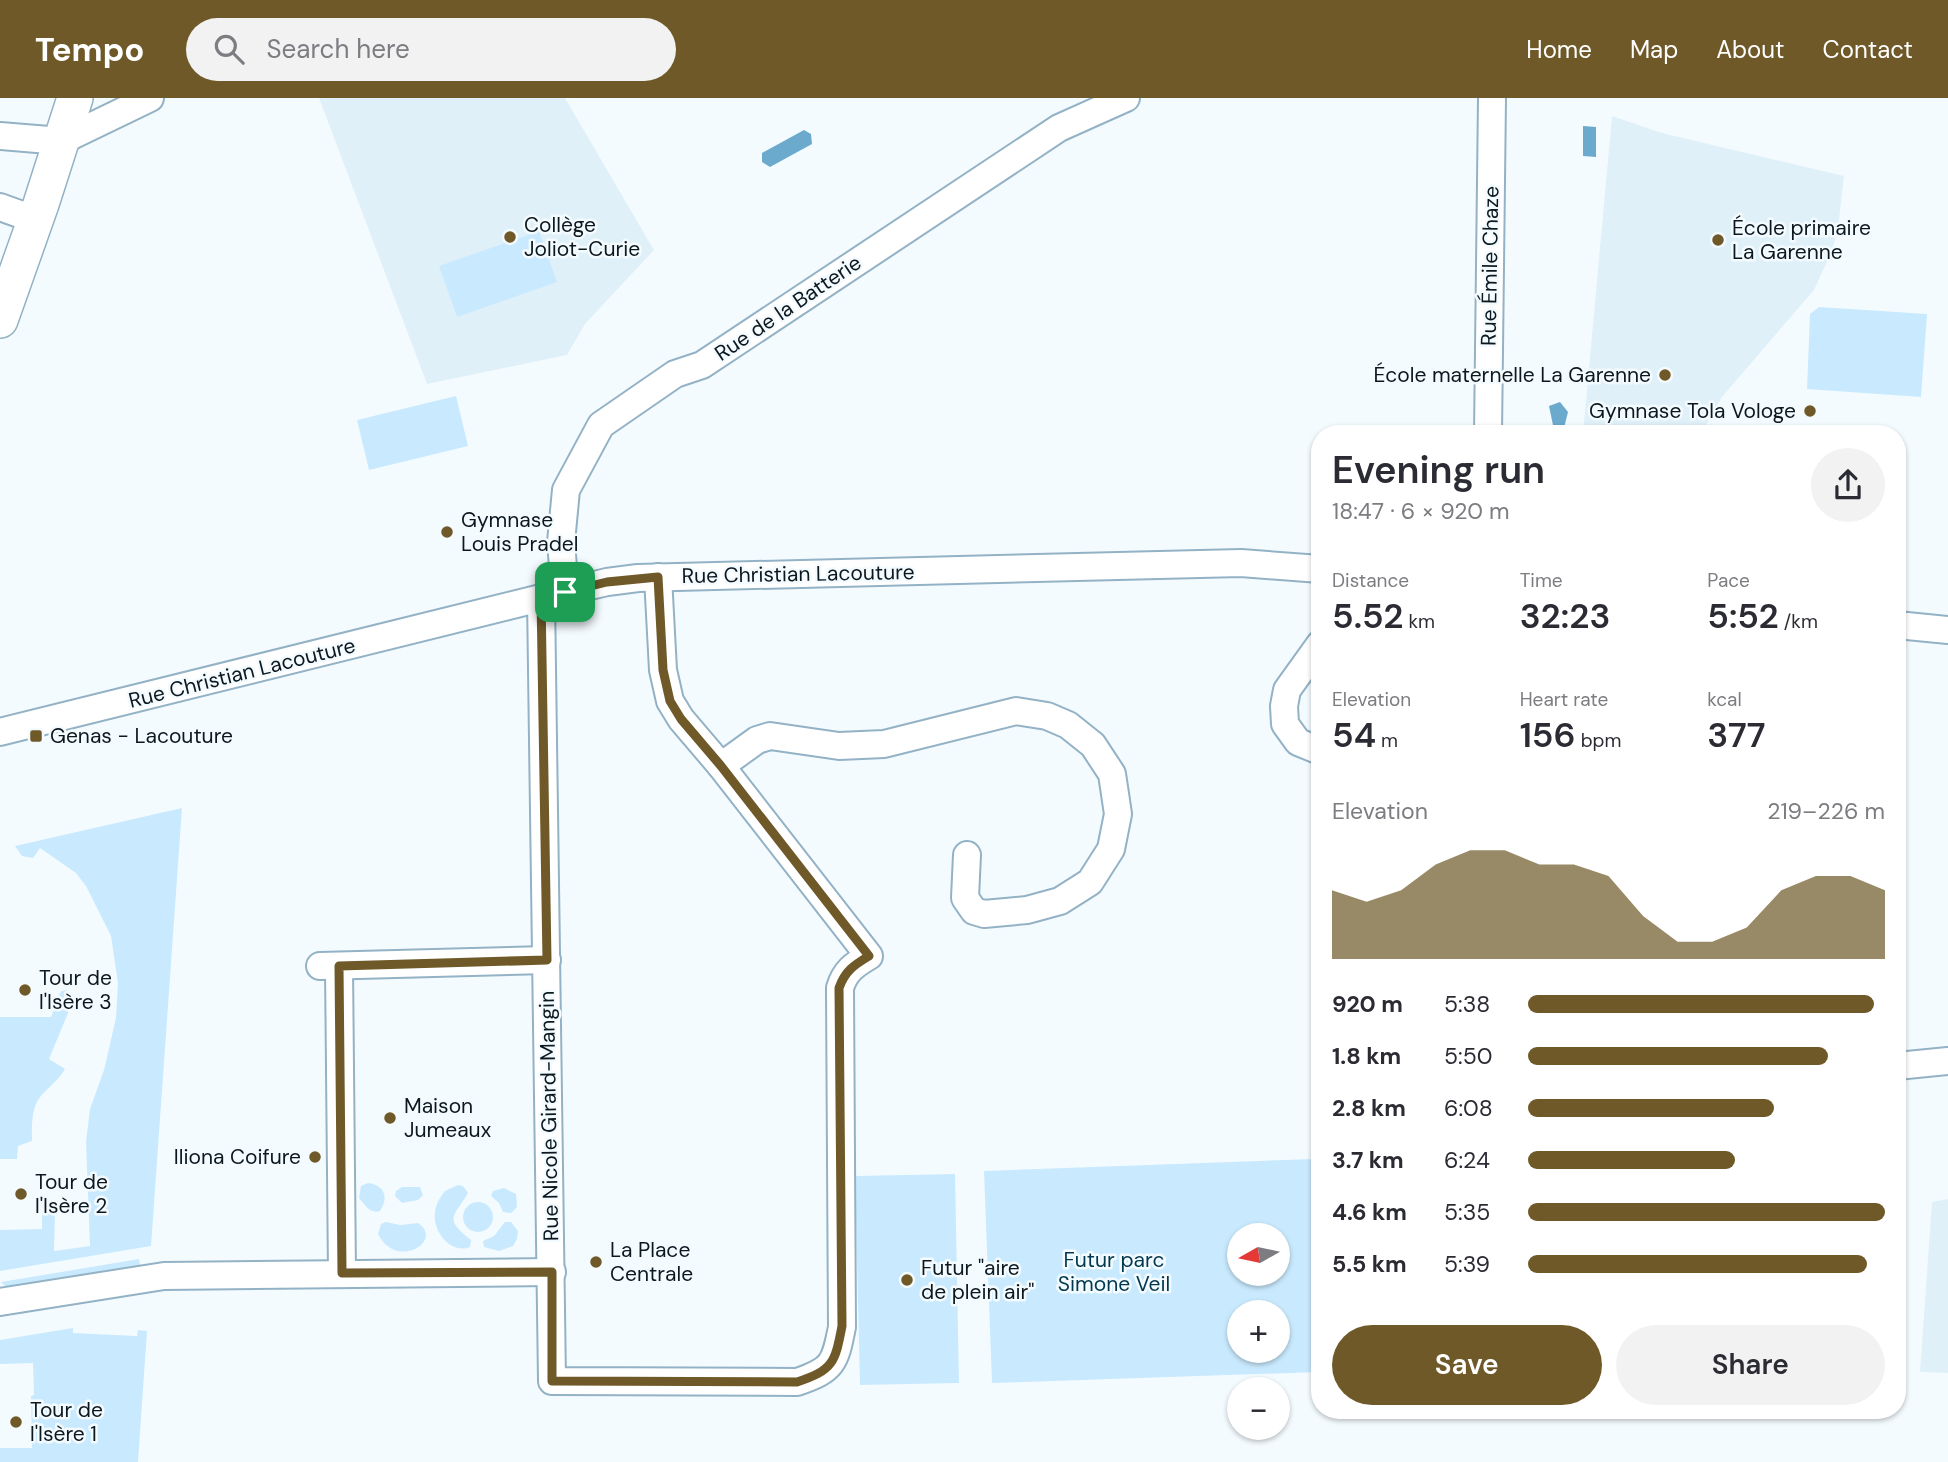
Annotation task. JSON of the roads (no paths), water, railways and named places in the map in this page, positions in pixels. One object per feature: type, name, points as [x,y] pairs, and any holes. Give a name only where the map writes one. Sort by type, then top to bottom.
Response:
[{"type":"main road","points":[[50,141],[53,98]]},
{"type":"main road","points":[[0,257],[50,141],[75,98]]},
{"type":"main road","points":[[0,320],[17,213]]},
{"type":"street","points":[[109,98],[148,99]]},
{"type":"street","name":"Rue de la Batterie","points":[[553,595],[566,490],[601,425],[675,374],[702,365],[1059,128],[1126,98]]},
{"type":"street","name":"Rue Émile Chaze","points":[[1488,425],[1492,98]]},
{"type":"street","points":[[0,136],[50,141],[148,99]]},
{"type":"street","name":"Rue Christian Lacouture","points":[[0,732],[607,582],[658,577],[1241,563],[1311,568]]},
{"type":"street","points":[[658,577],[665,686],[681,719],[721,766],[757,740],[770,736],[839,746],[884,744],[1016,711],[1047,716],[1068,725],[1093,745],[1112,774],[1118,814],[1111,849],[1090,882],[1060,901],[1027,911],[984,914],[974,911],[965,898],[967,855]]},
{"type":"street","name":"Rue Nicole Girard-Mangin","points":[[553,595],[547,960],[552,1381],[797,1382],[821,1374],[836,1356],[842,1326],[839,988],[844,975],[869,956],[721,766]]},
{"type":"street","points":[[1906,626],[1948,630]]},
{"type":"street","points":[[1311,657],[1287,690],[1284,706],[1285,724],[1298,742],[1311,747]]},
{"type":"street","points":[[342,1273],[330,966],[547,960]]},
{"type":"street","points":[[1906,1065],[1948,1061]]},
{"type":"street","points":[[0,1302],[164,1276],[552,1272]]},
{"type":"water","points":[[1583,126],[1596,127],[1596,157],[1583,156]]},
{"type":"water","points":[[804,130],[811,134],[812,144],[770,167],[762,162],[762,153]]},
{"type":"water","points":[[1560,402],[1568,412],[1565,425],[1553,425],[1549,406]]},
{"type":"place","name":"Collège Joliot-Curie","points":[[510,237]]},
{"type":"place","name":"École primaire La Garenne","points":[[1718,240]]},
{"type":"place","name":"École maternelle La Garenne","points":[[1665,375]]},
{"type":"place","name":"Gymnase Tola Vologe","points":[[1810,411]]},
{"type":"place","name":"Gymnase Louis Pradel","points":[[447,532]]},
{"type":"place","name":"Genas - Lacouture","points":[[36,736]]},
{"type":"place","name":"Tour de l'Isère 3","points":[[25,990]]},
{"type":"place","name":"Maison Jumeaux","points":[[390,1118]]},
{"type":"place","name":"Iliona Coifure","points":[[315,1157]]},
{"type":"place","name":"Tour de l'Isère 2","points":[[21,1194]]},
{"type":"place","name":"La Place Centrale","points":[[596,1262]]},
{"type":"place","name":"Futur \"aire de plein air\"","points":[[907,1280]]},
{"type":"place","name":"Tour de l'Isère 1","points":[[16,1422]]},
{"type":"park label","name":"Futur parc Simone Veil","points":[[1114,1272]]}]
